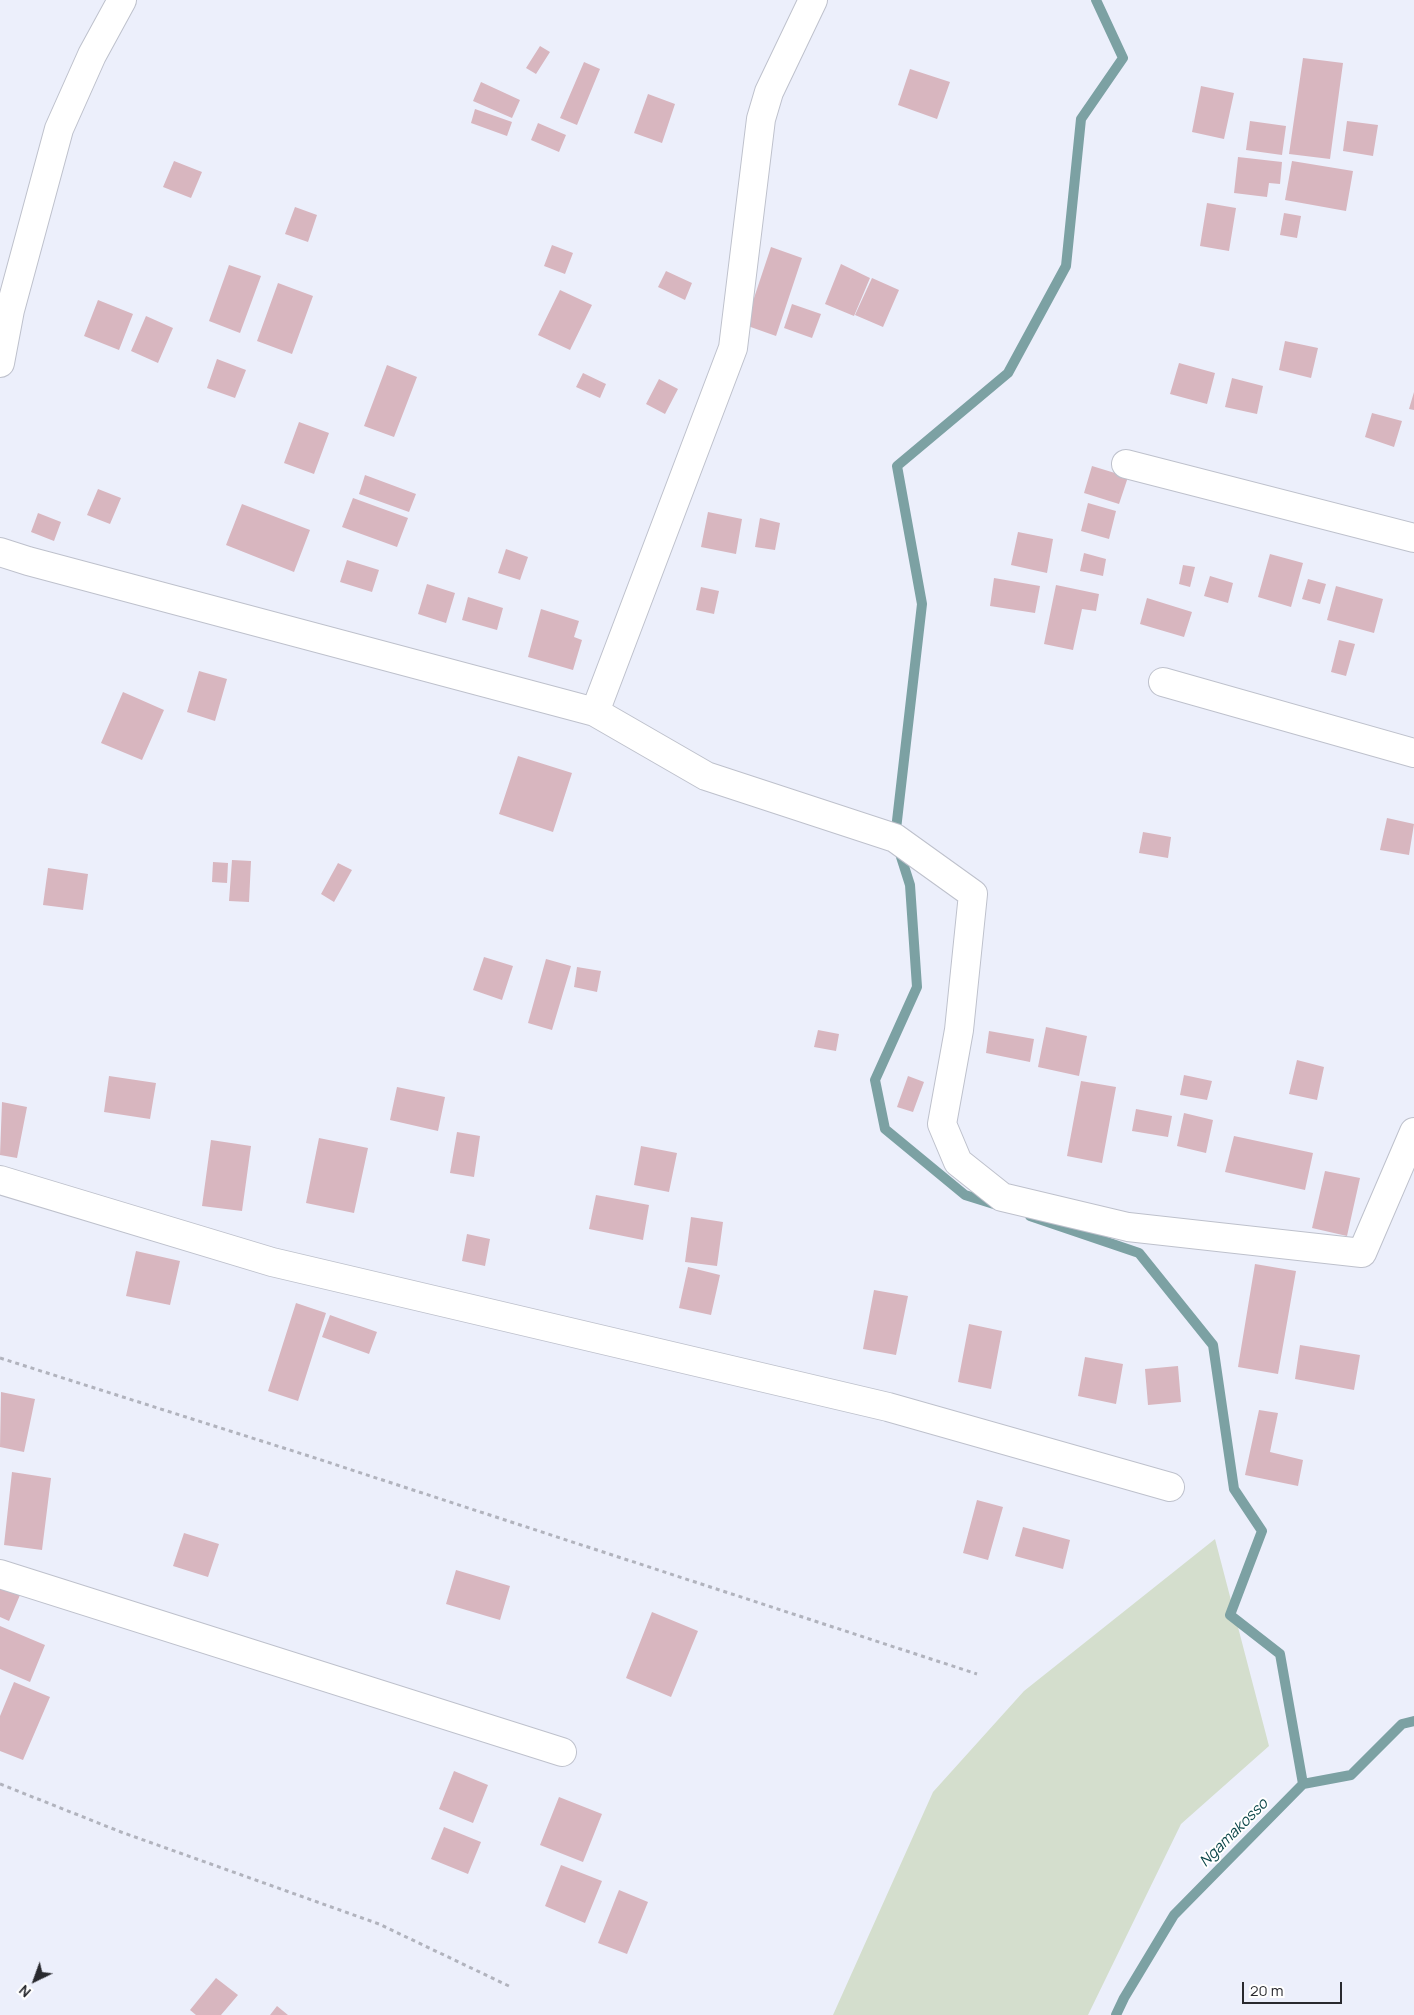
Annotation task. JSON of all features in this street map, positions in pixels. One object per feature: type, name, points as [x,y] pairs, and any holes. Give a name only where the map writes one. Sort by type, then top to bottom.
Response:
[{"type":"street","points":[[0,364],[10,310],[59,128],[92,55],[122,0]]},
{"type":"street","points":[[595,712],[733,348],[761,119],[769,92],[813,0]]},
{"type":"street","points":[[1126,464],[1414,538]]},
{"type":"street","points":[[0,552],[595,712],[706,776],[895,838],[973,894],[959,1030],[942,1124],[958,1162],[1002,1197],[1128,1227],[1362,1253],[1414,1132]]},
{"type":"street","points":[[1163,682],[1414,753]]},
{"type":"street","points":[[0,1180],[272,1262],[888,1407],[1170,1487]]},
{"type":"street","points":[[0,1574],[562,1752]]},
{"type":"path","points":[[0,1358],[312,1457],[977,1674]]},
{"type":"path","points":[[0,1784],[121,1832],[379,1924],[511,1987]]},
{"type":"green space","points":[[1215,1539],[1269,1746],[1181,1824],[1088,2015],[833,2015],[933,1792],[1024,1691]]},
{"type":"building","points":[[540,46],[550,52],[536,74],[526,68]]},
{"type":"building","points":[[1303,58],[1343,63],[1330,159],[1289,154]]},
{"type":"building","points":[[584,62],[600,69],[577,125],[560,118]]},
{"type":"building","points":[[910,69],[950,82],[937,119],[898,105]]},
{"type":"building","points":[[481,82],[520,100],[512,118],[473,101]]},
{"type":"building","points":[[1201,86],[1234,93],[1224,139],[1192,132]]},
{"type":"building","points":[[648,94],[675,104],[662,143],[634,133]]},
{"type":"building","points":[[475,109],[512,122],[507,136],[471,123]]},
{"type":"building","points":[[1250,121],[1286,126],[1282,155],[1246,150]]},
{"type":"building","points":[[1347,121],[1378,125],[1373,156],[1343,151]]},
{"type":"building","points":[[538,123],[566,135],[559,152],[531,140]]},
{"type":"building","points":[[1238,157],[1282,162],[1280,184],[1269,183],[1267,197],[1234,193]]},
{"type":"building","points":[[174,161],[202,172],[191,198],[163,187]]},
{"type":"building","points":[[1292,161],[1353,171],[1346,211],[1285,200]]},
{"type":"building","points":[[1207,203],[1236,208],[1229,251],[1200,246]]},
{"type":"building","points":[[295,207],[317,215],[308,242],[285,234]]},
{"type":"building","points":[[1284,213],[1301,216],[1297,238],[1280,235]]},
{"type":"building","points":[[552,245],[573,253],[565,274],[544,266]]},
{"type":"building","points":[[771,247],[802,258],[776,336],[745,325]]},
{"type":"building","points":[[841,264],[870,278],[854,316],[825,304]]},
{"type":"building","points":[[229,265],[261,276],[240,333],[209,321]]},
{"type":"building","points":[[666,271],[692,283],[685,300],[658,287]]},
{"type":"building","points":[[872,278],[899,290],[883,327],[855,315]]},
{"type":"building","points":[[278,283],[313,296],[292,354],[257,341]]},
{"type":"building","points":[[560,290],[592,305],[570,350],[538,335]]},
{"type":"building","points":[[98,300],[133,314],[119,350],[84,336]]},
{"type":"building","points":[[792,304],[821,314],[812,338],[784,328]]},
{"type":"building","points":[[146,316],[173,328],[158,363],[131,351]]},
{"type":"building","points":[[1285,341],[1318,348],[1311,378],[1279,370]]},
{"type":"building","points":[[217,359],[246,370],[235,398],[207,388]]},
{"type":"building","points":[[1179,363],[1215,373],[1207,404],[1170,394]]},
{"type":"building","points":[[387,365],[417,377],[394,437],[364,426]]},
{"type":"building","points":[[583,373],[606,384],[600,398],[576,387]]},
{"type":"building","points":[[1232,378],[1263,386],[1257,414],[1225,407]]},
{"type":"building","points":[[659,379],[678,389],[665,414],[646,404]]},
{"type":"building","points":[[1414,392],[1414,410],[1409,409]]},
{"type":"building","points":[[1372,413],[1402,421],[1394,447],[1365,437]]},
{"type":"building","points":[[299,422],[329,433],[314,474],[284,463]]},
{"type":"building","points":[[1092,466],[1128,477],[1119,504],[1084,493]]},
{"type":"building","points":[[365,475],[416,494],[409,512],[359,494]]},
{"type":"building","points":[[98,489],[121,498],[110,524],[87,515]]},
{"type":"building","points":[[353,498],[408,518],[397,547],[342,527]]},
{"type":"building","points":[[1088,503],[1116,511],[1109,539],[1081,531]]},
{"type":"building","points":[[242,504],[310,530],[294,572],[226,545]]},
{"type":"building","points":[[708,512],[742,519],[736,554],[701,547]]},
{"type":"building","points":[[38,513],[61,522],[54,541],[31,532]]},
{"type":"building","points":[[760,518],[780,523],[775,550],[755,547]]},
{"type":"building","points":[[1018,532],[1053,539],[1047,573],[1011,565]]},
{"type":"building","points":[[506,549],[528,557],[520,580],[498,573]]},
{"type":"building","points":[[1084,553],[1106,559],[1103,576],[1080,571]]},
{"type":"building","points":[[1270,554],[1303,563],[1291,607],[1258,597]]},
{"type":"building","points":[[347,560],[379,570],[372,592],[340,582]]},
{"type":"building","points":[[1183,565],[1195,567],[1190,587],[1179,584]]},
{"type":"building","points":[[1210,576],[1233,583],[1228,603],[1204,596]]},
{"type":"building","points":[[994,578],[1040,586],[1035,613],[990,606]]},
{"type":"building","points":[[1308,579],[1326,584],[1320,604],[1302,599]]},
{"type":"building","points":[[427,584],[455,593],[446,623],[418,614]]},
{"type":"building","points":[[1056,585],[1099,594],[1096,611],[1082,609],[1073,650],[1044,644]]},
{"type":"building","points":[[1336,586],[1383,599],[1374,633],[1327,620]]},
{"type":"building","points":[[701,587],[719,591],[714,614],[696,610]]},
{"type":"building","points":[[468,597],[503,608],[497,630],[462,620]]},
{"type":"building","points":[[1147,598],[1192,612],[1184,637],[1140,624]]},
{"type":"building","points":[[541,609],[579,621],[574,637],[582,640],[573,670],[528,657]]},
{"type":"building","points":[[1339,640],[1355,644],[1346,676],[1331,672]]},
{"type":"building","points":[[199,671],[227,679],[215,721],[187,712]]},
{"type":"building","points":[[123,692],[164,710],[142,760],[101,743]]},
{"type":"building","points":[[518,756],[572,773],[553,832],[499,814]]},
{"type":"building","points":[[1387,818],[1414,824],[1409,855],[1380,850]]},
{"type":"building","points":[[1143,832],[1171,837],[1168,858],[1139,853]]},
{"type":"building","points":[[232,860],[251,861],[249,902],[229,901]]},
{"type":"building","points":[[213,862],[228,863],[227,883],[212,882]]},
{"type":"building","points":[[338,863],[352,870],[334,902],[321,894]]},
{"type":"building","points":[[48,868],[88,874],[83,910],[43,905]]},
{"type":"building","points":[[484,957],[513,966],[502,1000],[473,990]]},
{"type":"building","points":[[546,959],[571,966],[552,1030],[528,1023]]},
{"type":"building","points":[[577,967],[601,971],[597,992],[574,987]]},
{"type":"building","points":[[1046,1027],[1087,1036],[1079,1076],[1038,1067]]},
{"type":"building","points":[[818,1030],[839,1034],[836,1051],[814,1047]]},
{"type":"building","points":[[989,1031],[1034,1039],[1030,1062],[986,1053]]},
{"type":"building","points":[[1297,1060],[1324,1067],[1317,1100],[1289,1094]]},
{"type":"building","points":[[1184,1075],[1212,1081],[1207,1100],[1180,1095]]},
{"type":"building","points":[[109,1076],[156,1083],[150,1119],[104,1112]]},
{"type":"building","points":[[908,1076],[924,1082],[913,1112],[897,1107]]},
{"type":"building","points":[[1081,1081],[1116,1087],[1102,1163],[1067,1156]]},
{"type":"building","points":[[397,1087],[445,1097],[438,1131],[390,1120]]},
{"type":"building","points":[[2,1102],[27,1107],[17,1158],[0,1155]]},
{"type":"building","points":[[1136,1109],[1172,1116],[1168,1137],[1132,1131]]},
{"type":"building","points":[[1184,1113],[1213,1120],[1206,1153],[1177,1146]]},
{"type":"building","points":[[457,1132],[480,1136],[474,1177],[450,1173]]},
{"type":"building","points":[[1234,1136],[1313,1153],[1305,1190],[1225,1172]]},
{"type":"building","points":[[319,1138],[368,1148],[354,1213],[306,1203]]},
{"type":"building","points":[[211,1140],[251,1146],[242,1211],[202,1206]]},
{"type":"building","points":[[641,1146],[677,1153],[669,1192],[634,1185]]},
{"type":"building","points":[[1325,1171],[1360,1178],[1347,1236],[1312,1228]]},
{"type":"building","points":[[596,1195],[649,1205],[643,1240],[589,1229]]},
{"type":"building","points":[[691,1217],[723,1222],[717,1266],[685,1262]]},
{"type":"building","points":[[467,1234],[490,1239],[485,1266],[462,1261]]},
{"type":"building","points":[[136,1251],[180,1261],[170,1305],[126,1296]]},
{"type":"building","points":[[1255,1264],[1296,1271],[1278,1374],[1238,1367]]},
{"type":"building","points":[[688,1267],[720,1275],[711,1315],[679,1308]]},
{"type":"building","points":[[874,1290],[908,1296],[896,1355],[863,1349]]},
{"type":"building","points":[[296,1303],[326,1313],[298,1401],[268,1391]]},
{"type":"building","points":[[330,1315],[377,1332],[369,1354],[322,1337]]},
{"type":"building","points":[[969,1324],[1002,1331],[991,1389],[958,1382]]},
{"type":"building","points":[[1300,1345],[1360,1355],[1354,1390],[1295,1379]]},
{"type":"building","points":[[1085,1357],[1123,1364],[1116,1404],[1078,1396]]},
{"type":"building","points":[[1178,1366],[1181,1402],[1148,1405],[1145,1369]]},
{"type":"building","points":[[1,1392],[35,1399],[24,1452],[0,1447]]},
{"type":"building","points":[[1259,1410],[1278,1413],[1270,1452],[1303,1460],[1298,1486],[1245,1475]]},
{"type":"building","points":[[12,1472],[51,1478],[42,1550],[4,1545]]},
{"type":"building","points":[[977,1500],[1003,1507],[988,1560],[963,1553]]},
{"type":"building","points":[[1023,1527],[1070,1540],[1063,1569],[1015,1556]]},
{"type":"building","points":[[184,1533],[219,1544],[208,1577],[173,1566]]},
{"type":"building","points":[[456,1570],[510,1586],[500,1620],[446,1604]]},
{"type":"building","points":[[0,1586],[20,1595],[9,1621],[0,1617]]},
{"type":"building","points":[[652,1612],[698,1631],[671,1697],[626,1678]]},
{"type":"building","points":[[0,1626],[45,1645],[30,1682],[0,1669]]},
{"type":"building","points":[[14,1682],[50,1697],[23,1760],[0,1751],[0,1716]]},
{"type":"building","points":[[454,1771],[488,1785],[473,1823],[439,1809]]},
{"type":"building","points":[[559,1797],[602,1814],[583,1862],[540,1845]]},
{"type":"building","points":[[444,1827],[481,1842],[468,1874],[431,1859]]},
{"type":"building","points":[[561,1865],[602,1881],[585,1923],[545,1906]]},
{"type":"building","points":[[619,1890],[648,1902],[627,1954],[598,1943]]},
{"type":"building","points":[[216,1978],[238,1995],[221,2015],[196,2015],[190,2010]]},
{"type":"building","points":[[277,2006],[288,2015],[270,2015]]},
{"type":"waterway","points":[[997,1205],[965,1195],[885,1129],[875,1080],[917,987],[910,885],[895,838],[922,604],[897,466],[1008,373],[1066,266],[1081,119],[1123,58],[1096,0]]},
{"type":"waterway","points":[[1030,1216],[1139,1253],[1213,1345],[1234,1489],[1262,1531],[1230,1615],[1280,1654],[1303,1784]]},
{"type":"waterway","name":"Ngamakosso","points":[[1116,2015],[1124,1998],[1174,1915],[1303,1784],[1351,1775],[1402,1724],[1414,1721]]}]
